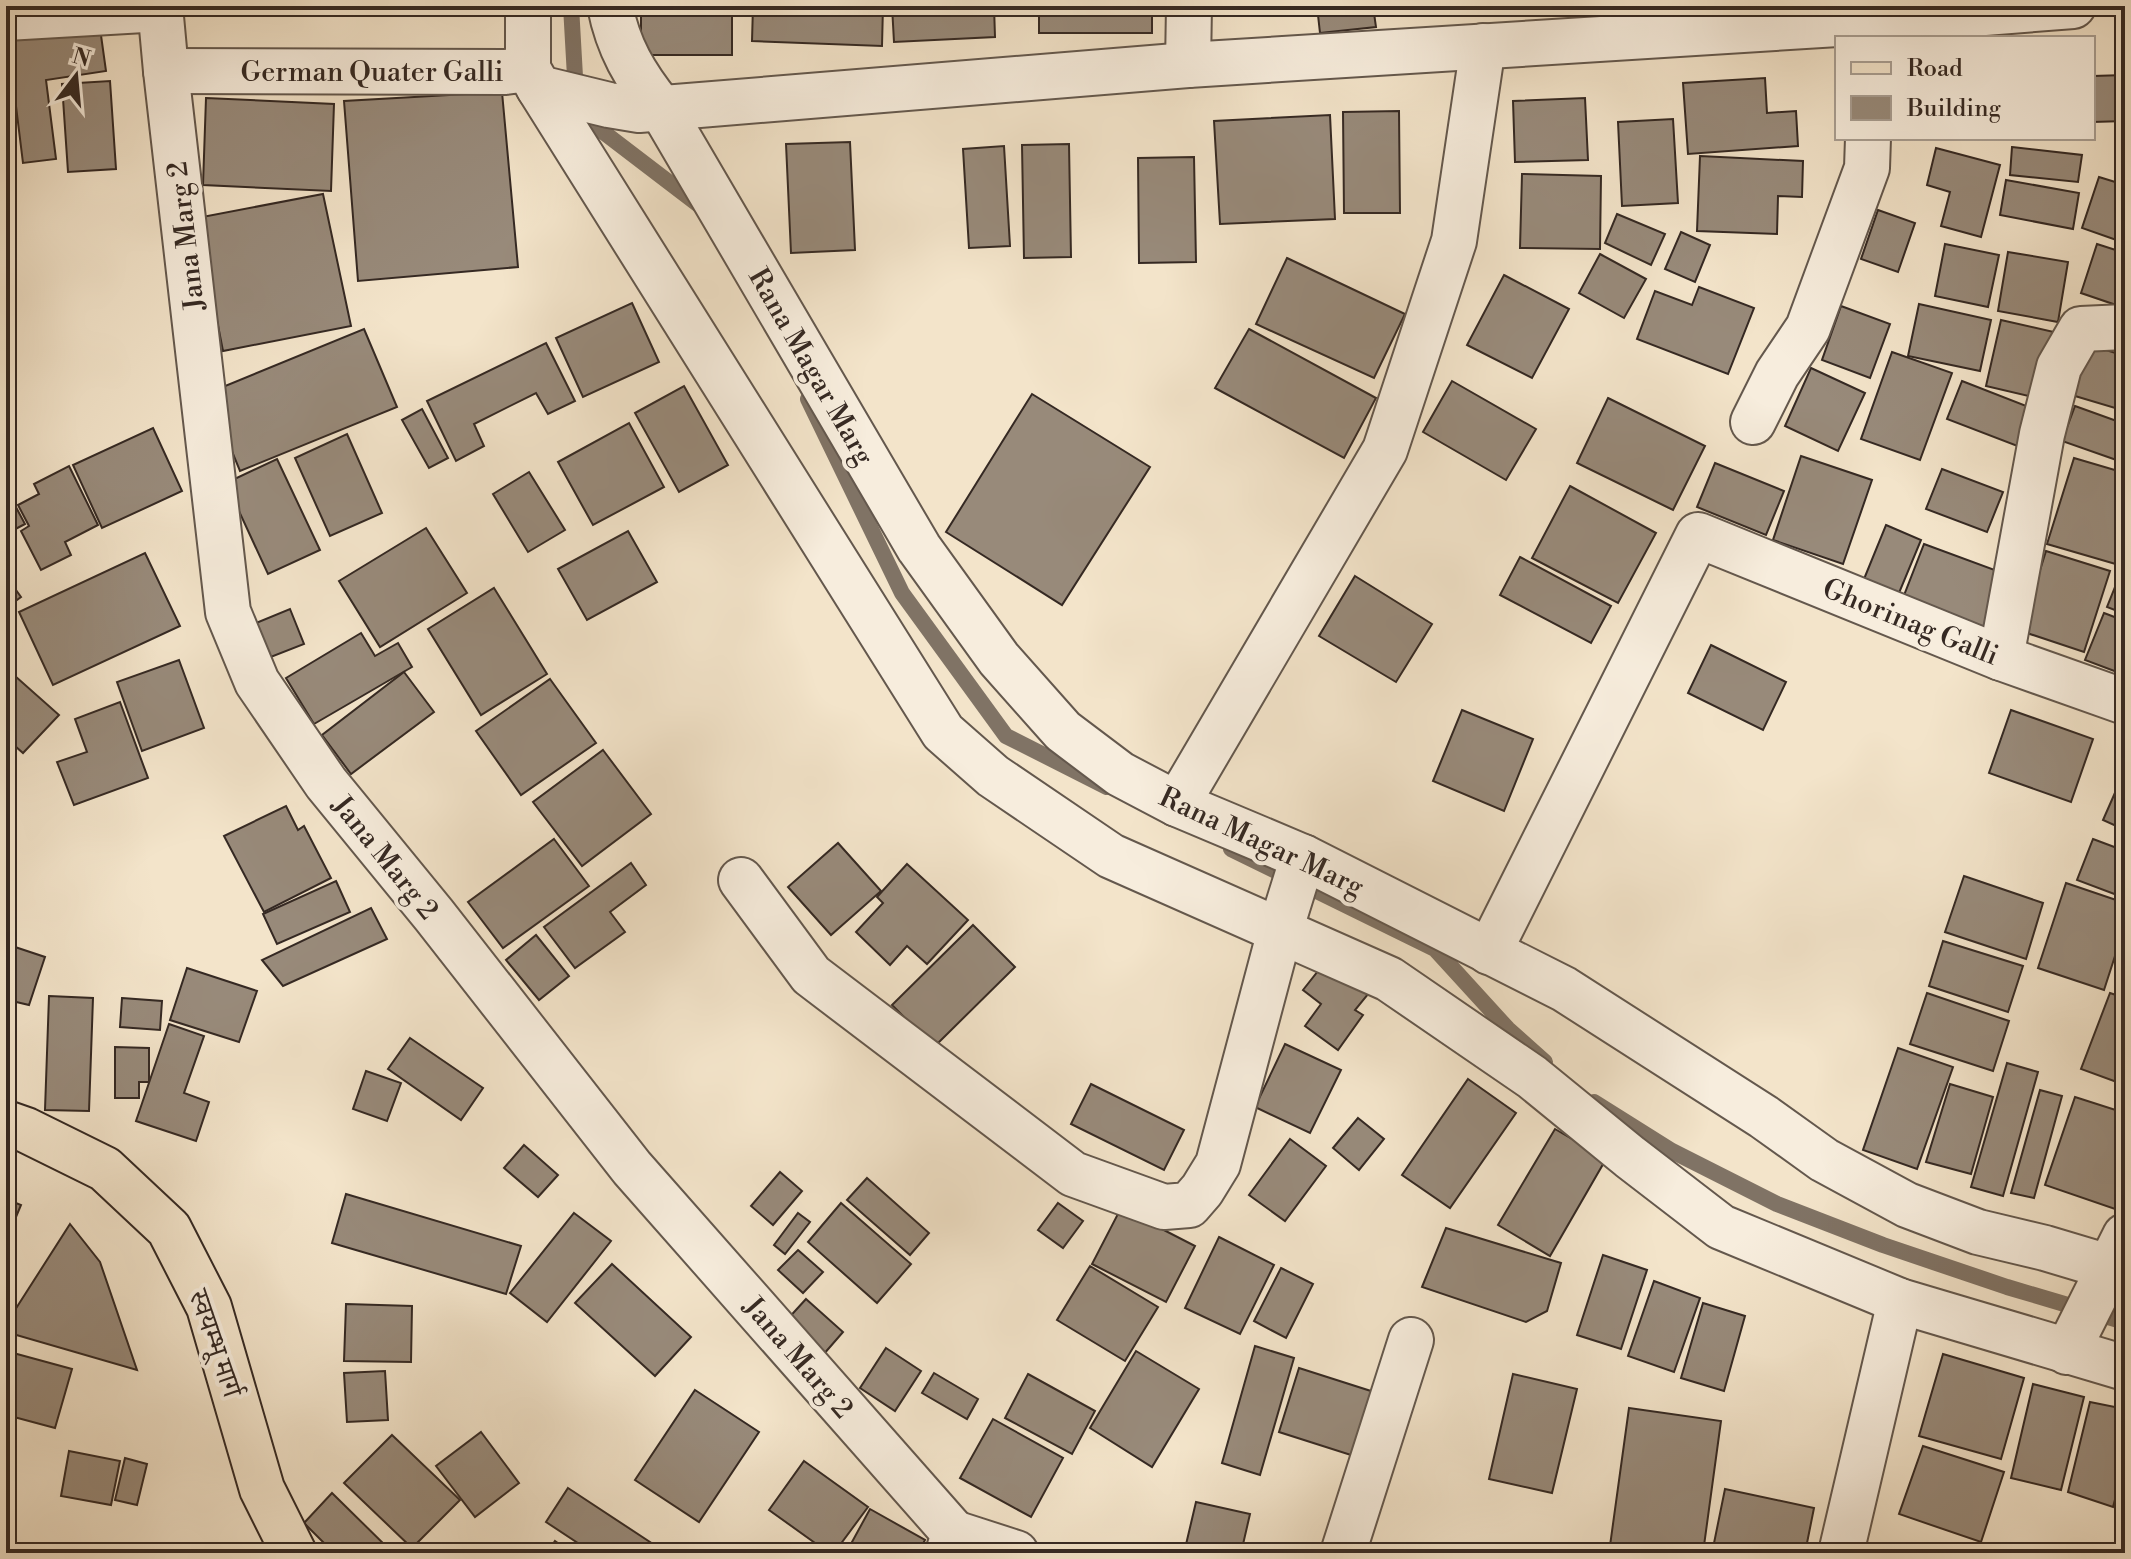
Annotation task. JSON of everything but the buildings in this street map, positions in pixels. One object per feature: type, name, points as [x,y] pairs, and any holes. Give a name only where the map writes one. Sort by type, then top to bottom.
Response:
[{"type":"main road","name":"स्वयम्भू मार्ग","points":[[6,1123],[105,1169],[169,1229],[209,1307],[262,1489],[294,1553]]},
{"type":"street","points":[[528,6],[543,83],[943,732],[993,776],[1111,856],[1282,925],[1389,979],[1532,1077],[1721,1227],[1900,1301],[2125,1368]]},
{"type":"street","name":"Rana Magar Marg","points":[[610,6],[615,32],[640,81],[650,109],[919,548],[999,659],[1063,731],[1120,774],[1177,804],[1303,857],[1564,989],[1764,1117],[1824,1160],[1907,1205],[1978,1232],[2045,1248],[2120,1258]]},
{"type":"street","points":[[1188,65],[1189,6]]},
{"type":"street","name":"German Quater Galli","points":[[166,71],[505,72],[609,105],[650,109],[1188,65],[1483,46],[1870,30],[2073,6]]},
{"type":"street","points":[[6,18],[161,7]]},
{"type":"street","name":"Jana Marg 2","points":[[161,7],[228,612],[257,682],[326,783],[434,915],[632,1168],[951,1543]]},
{"type":"street","points":[[1177,804],[1385,450],[1454,241],[1483,46]]},
{"type":"street","points":[[1753,422],[1777,374],[1808,328],[1867,168],[1868,140]]},
{"type":"street","points":[[2001,658],[2042,434],[2059,367],[2081,329],[2125,327]]},
{"type":"street","name":"Ghorinag Galli","points":[[1489,952],[1698,535],[2001,658],[2125,702]]},
{"type":"street","points":[[741,880],[811,975],[1073,1174],[1164,1207],[1189,1205],[1218,1164],[1303,857]]},
{"type":"street","points":[[2067,1352],[2120,1258]]},
{"type":"street","points":[[1841,1553],[1900,1301]]},
{"type":"street","points":[[1343,1553],[1411,1340]]},
{"type":"street","points":[[951,1543],[1016,1553]]},
{"type":"waterway","points":[[571,6],[577,112],[704,209]]},
{"type":"waterway","points":[[808,399],[902,593],[1006,736],[1107,787]]},
{"type":"waterway","points":[[1231,849],[1435,949],[1508,1029],[1545,1062]]},
{"type":"waterway","points":[[1594,1102],[1672,1151],[1777,1204],[1883,1245],[2007,1287],[2125,1322]]}]
